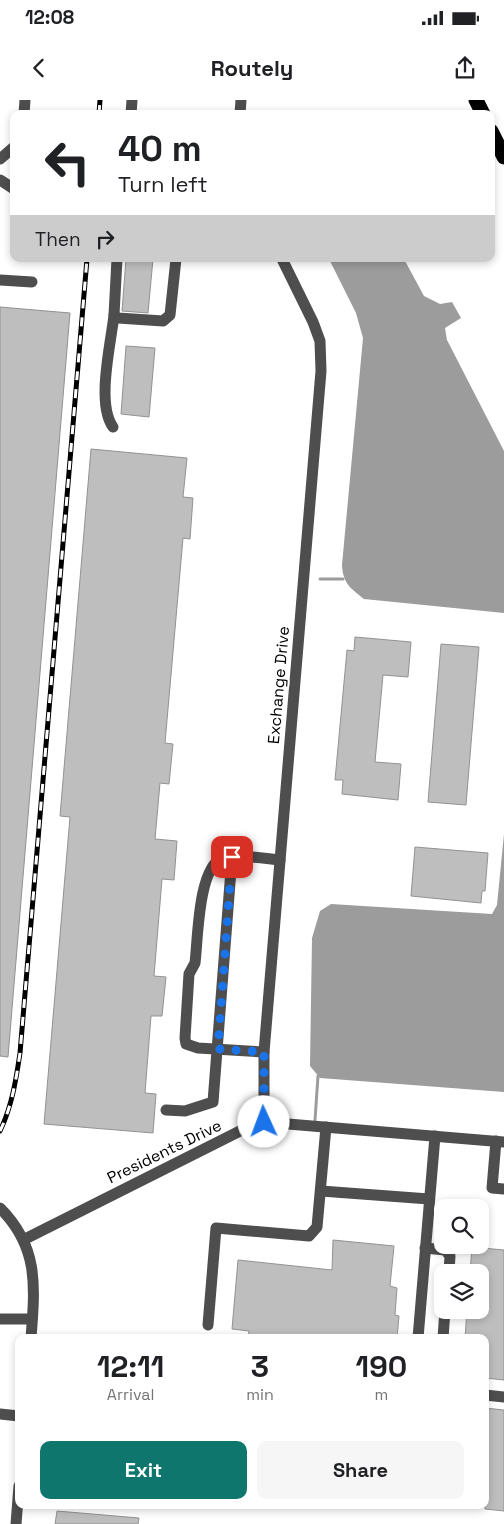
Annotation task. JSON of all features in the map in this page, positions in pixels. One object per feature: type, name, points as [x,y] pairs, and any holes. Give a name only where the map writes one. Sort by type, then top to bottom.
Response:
[{"type":"highway","points":[[495,139],[504,157]]},
{"type":"street","points":[[0,159],[10,150]]},
{"type":"street","points":[[112,427],[107,420],[105,393],[114,314],[117,262]]},
{"type":"street","points":[[114,314],[118,318],[163,321],[170,315],[176,262]]},
{"type":"street","name":"Exchange Drive","points":[[264,1122],[264,1052],[321,371],[320,341],[313,322],[283,262]]},
{"type":"street","points":[[0,280],[32,282]]},
{"type":"street","points":[[264,1052],[198,1048],[186,1044],[189,974],[195,963],[206,879],[211,866],[223,858],[232,857],[280,860]]},
{"type":"street","points":[[166,1110],[185,1111],[213,1102],[232,857]]},
{"type":"street","name":"Presidents Drive","points":[[25,1239],[240,1131],[264,1122],[500,1141]]},
{"type":"street","points":[[208,1325],[216,1228],[308,1236],[317,1228],[326,1128]]},
{"type":"street","points":[[418,1334],[435,1136]]},
{"type":"street","points":[[500,1141],[492,1188],[504,1189]]},
{"type":"street","points":[[321,1191],[429,1199]]},
{"type":"street","points":[[0,1208],[25,1239],[34,1285],[31,1334]]},
{"type":"street","points":[[425,1248],[445,1250],[450,1256],[450,1264]]},
{"type":"street","points":[[0,1319],[32,1319]]},
{"type":"street","points":[[443,1334],[444,1319]]},
{"type":"street","points":[[489,1396],[504,1397]]},
{"type":"street","points":[[0,1414],[15,1416]]},
{"type":"street","points":[[16,1524],[17,1509]]},
{"type":"shaded area","points":[[330,262],[406,262],[424,296],[440,304],[452,302],[461,318],[445,328],[447,340],[504,451],[504,613],[364,599],[346,581],[342,565],[363,338],[356,313]]},
{"type":"shaded area","points":[[504,834],[504,1092],[320,1078],[310,1066],[312,938],[320,911],[331,904],[492,914],[497,905]]},
{"type":"building","points":[[126,262],[153,262],[148,313],[122,311]]},
{"type":"building","points":[[0,307],[70,313],[8,1057],[0,1056]]},
{"type":"building","points":[[126,346],[155,348],[149,417],[121,414]]},
{"type":"building","points":[[91,449],[187,458],[183,497],[193,498],[190,539],[183,538],[165,743],[173,744],[169,784],[160,783],[155,839],[177,841],[174,880],[162,879],[154,976],[166,977],[162,1016],[151,1016],[145,1093],[156,1094],[153,1133],[44,1124],[70,817],[60,816]]},
{"type":"building","points":[[355,637],[411,642],[408,677],[383,675],[375,762],[401,764],[398,800],[342,794],[343,780],[335,780],[347,650],[354,651]]},
{"type":"building","points":[[441,644],[479,647],[466,805],[428,802]]},
{"type":"building","points":[[415,847],[488,853],[485,891],[482,891],[481,903],[411,896]]},
{"type":"building","points":[[333,1240],[394,1246],[390,1286],[397,1288],[395,1315],[399,1316],[397,1334],[249,1334],[249,1331],[232,1329],[238,1260],[332,1270]]},
{"type":"building","points":[[489,1249],[504,1250],[504,1380],[489,1378],[489,1334],[465,1334],[466,1319],[489,1319],[489,1264],[471,1264],[471,1254],[489,1254]]},
{"type":"building","points":[[489,1408],[504,1410],[504,1511],[485,1509],[489,1509]]},
{"type":"building","points":[[57,1511],[139,1518],[138,1524],[55,1524]]},
{"type":"waterway","points":[[320,579],[343,579]]},
{"type":"waterway","points":[[315,1120],[318,1076]]},
{"type":"railway","points":[[99,110],[100,100]]},
{"type":"railway","points":[[0,1131],[11,1102],[20,1053],[87,262]]},
{"type":"route","points":[[232,857],[218,1049],[264,1052],[262,1088],[264,1122]]}]
